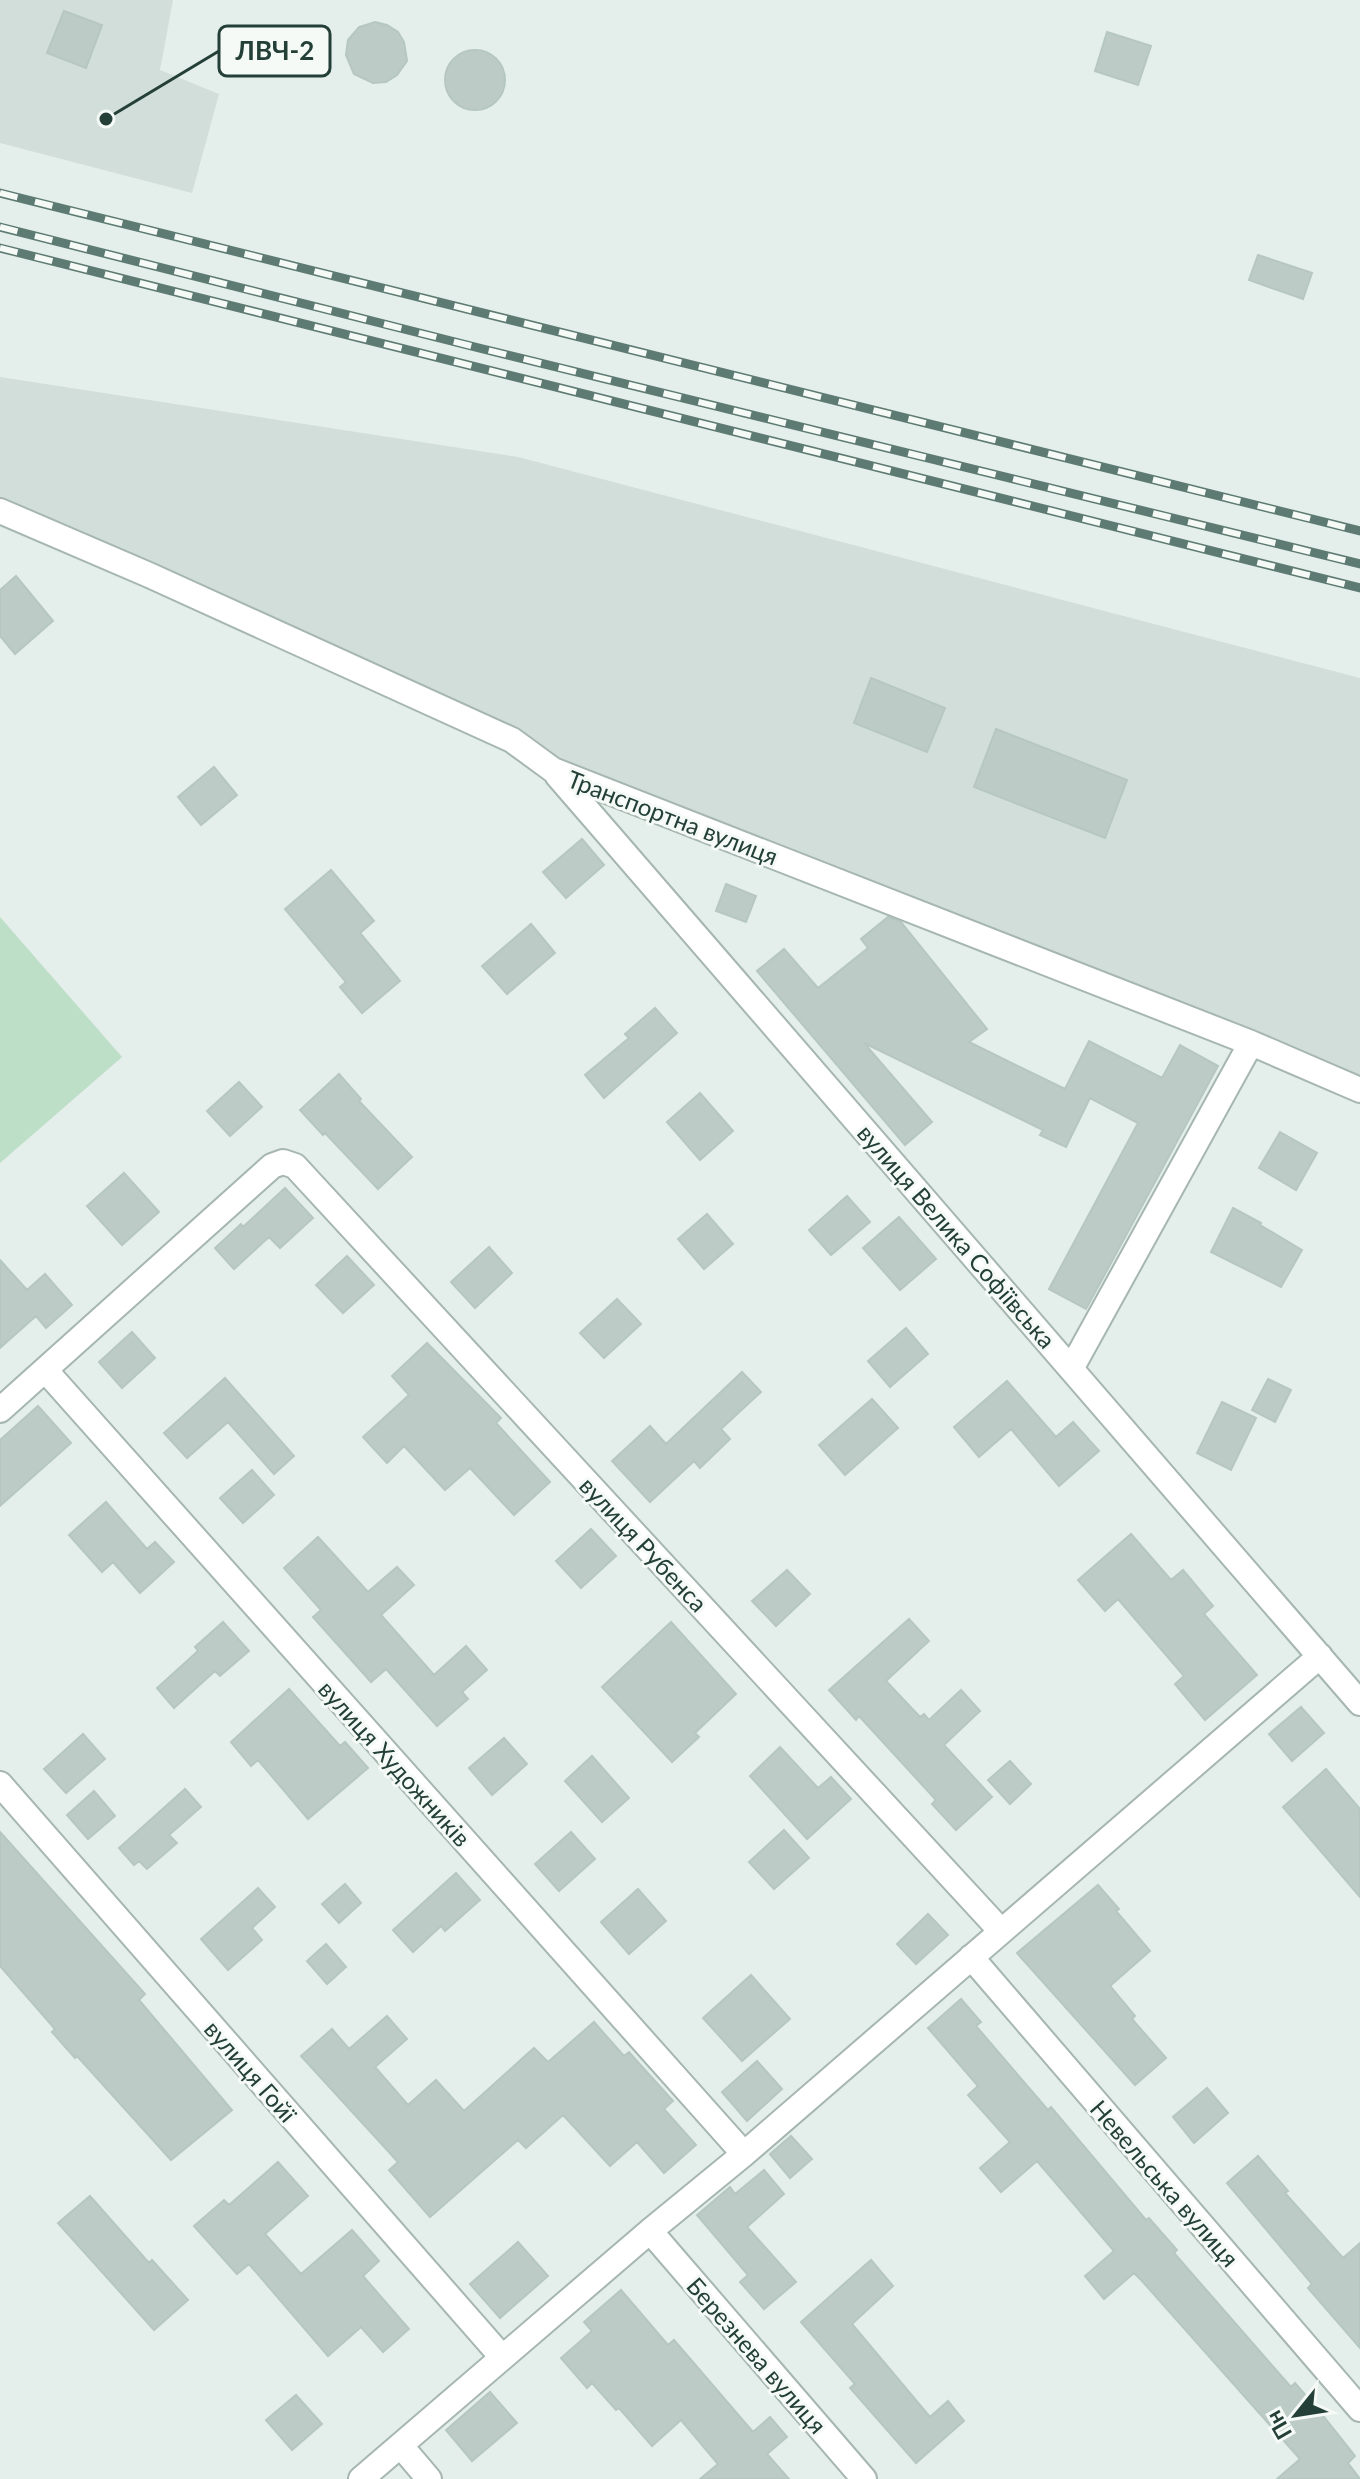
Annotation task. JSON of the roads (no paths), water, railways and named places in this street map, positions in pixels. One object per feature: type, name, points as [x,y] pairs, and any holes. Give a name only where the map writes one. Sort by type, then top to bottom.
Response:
[{"type":"street","name":"Транспортна вулиця","points":[[0,511],[149,575],[512,740],[553,770],[1251,1043],[1360,1090]]},
{"type":"street","name":"вулиця Велика Софіївська","points":[[553,770],[1360,1703]]},
{"type":"street","points":[[1071,1369],[1251,1043]]},
{"type":"street","name":"вулиця Рубенса","points":[[46,1371],[272,1166],[283,1162],[295,1166],[1001,1931]]},
{"type":"street","points":[[0,1410],[46,1371]]},
{"type":"street","name":"вулиця Художників","points":[[46,1371],[744,2154]]},
{"type":"street","points":[[361,2479],[744,2154],[1320,1656]]},
{"type":"street","name":"вулиця Гойї","points":[[0,1784],[502,2357]]},
{"type":"street","name":"Невельська вулиця","points":[[971,1957],[1360,2409]]},
{"type":"street","name":"Березнева вулиця","points":[[650,2231],[864,2479]]},
{"type":"street","points":[[401,2446],[429,2479]]},
{"type":"railway","points":[[0,193],[1360,531]]},
{"type":"railway","points":[[0,227],[1360,564]]},
{"type":"railway","points":[[0,248],[1360,588]]},
{"type":"place","name":"ЛВЧ-2","points":[[106,119]]}]
